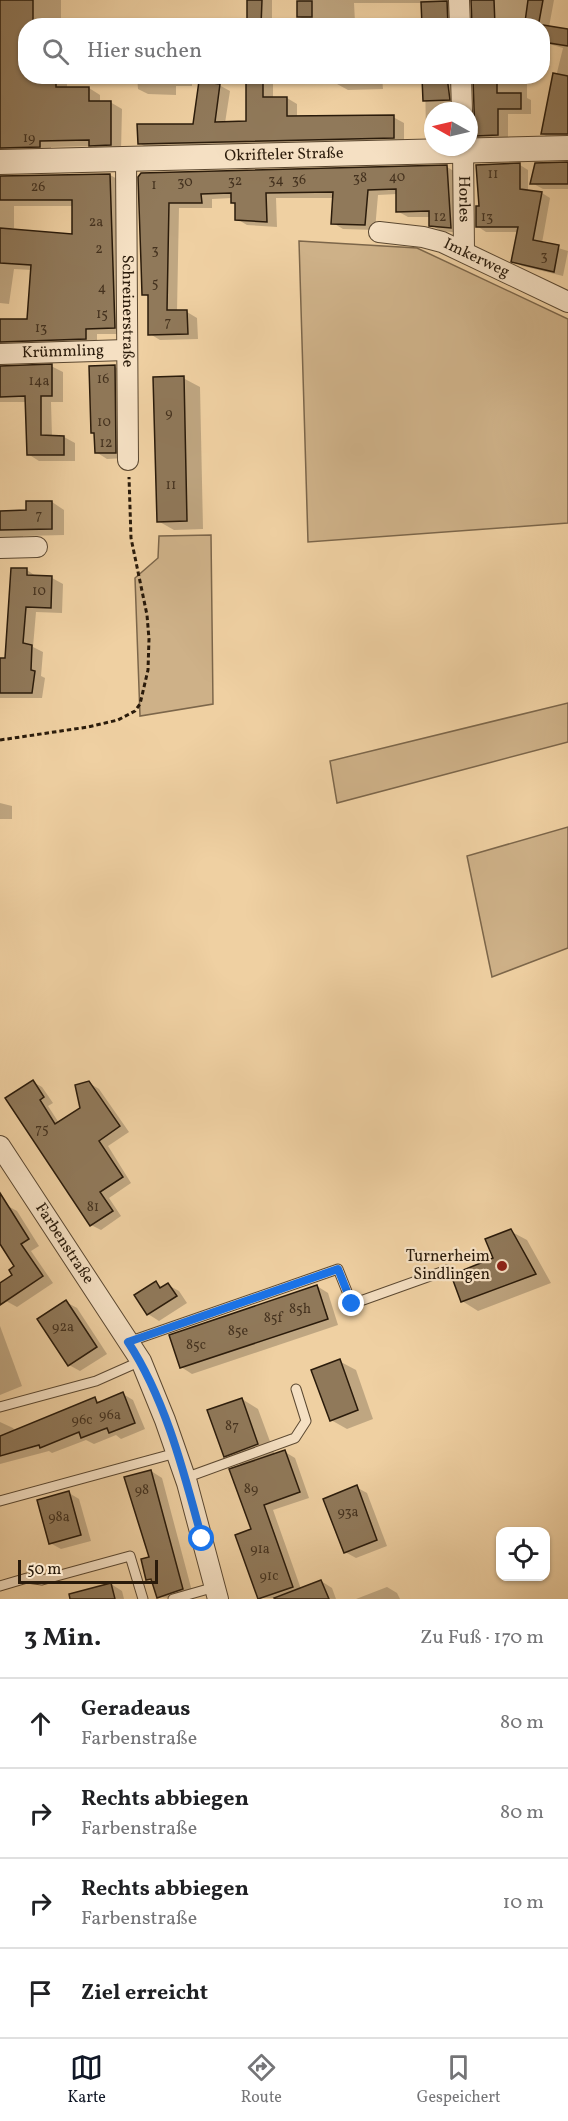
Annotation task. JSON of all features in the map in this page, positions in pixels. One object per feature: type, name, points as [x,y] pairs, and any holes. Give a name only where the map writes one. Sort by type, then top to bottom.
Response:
[{"type":"street","points":[[459,0],[460,18]]},
{"type":"street","points":[[461,84],[462,102]]},
{"type":"street","name":"Okrifteler Straße","points":[[478,149],[568,148]]},
{"type":"street","name":"Okrifteler Straße","points":[[0,162],[424,150]]},
{"type":"street","name":"Horles","points":[[463,156],[464,251]]},
{"type":"street","name":"Schreinerstraße","points":[[126,159],[128,460]]},
{"type":"street","name":"Imkerweg","points":[[379,232],[423,237],[464,251],[568,302]]},
{"type":"street","name":"Krümmling","points":[[0,354],[126,350]]},
{"type":"street","points":[[0,548],[37,547]]},
{"type":"street","name":"Farbenstraße","points":[[0,1146],[141,1361],[177,1453],[217,1593]]},
{"type":"lane","points":[[128,1342],[338,1269],[352,1304],[447,1270]]},
{"type":"lane","points":[[0,1407],[96,1381],[141,1361]]},
{"type":"lane","points":[[185,1478],[295,1438],[306,1421],[296,1389]]},
{"type":"lane","points":[[0,1501],[177,1453]]},
{"type":"lane","points":[[0,1586],[27,1578],[42,1580],[130,1556],[143,1599]]},
{"type":"lane","name":"Farbenstraße","points":[[173,1599],[217,1593]]},
{"type":"path","points":[[0,740],[88,727],[118,720],[135,711],[140,704],[148,670],[147,615],[131,538],[128,460]]},
{"type":"shaded area","points":[[299,241],[417,248],[568,319],[568,523],[308,542]]},
{"type":"shaded area","points":[[211,535],[213,704],[140,716],[135,578],[158,558],[159,536]]},
{"type":"shaded area","points":[[568,703],[568,742],[337,803],[330,761]]},
{"type":"shaded area","points":[[568,827],[568,948],[492,977],[467,856]]},
{"type":"building","points":[[0,0],[33,0],[33,18],[18,18],[18,84],[89,87],[89,101],[111,101],[111,145],[89,146],[89,140],[40,141],[40,147],[0,148]]},
{"type":"building","points":[[247,0],[262,0],[261,18],[247,18]]},
{"type":"building","points":[[471,0],[494,0],[495,18],[472,18]]},
{"type":"building","points":[[528,0],[543,0],[540,18],[526,18]]},
{"type":"building","points":[[297,1],[312,1],[312,17],[297,17]]},
{"type":"building","points":[[447,1],[448,18],[422,18],[421,2]]},
{"type":"building","points":[[550,26],[568,29],[568,46],[550,43]]},
{"type":"building","points":[[553,73],[568,76],[568,134],[541,134]]},
{"type":"building","points":[[199,84],[220,84],[215,122],[246,121],[246,84],[263,84],[263,97],[287,97],[287,116],[394,115],[394,138],[138,144],[137,124],[193,124]]},
{"type":"building","points":[[422,84],[448,84],[450,100],[423,101]]},
{"type":"building","points":[[473,84],[497,84],[497,93],[521,93],[521,109],[498,109],[498,135],[478,136],[478,102],[474,102]]},
{"type":"building","points":[[568,162],[568,184],[530,184],[535,163]]},
{"type":"building","points":[[520,163],[520,189],[542,192],[533,240],[559,245],[554,272],[511,262],[518,227],[476,227],[476,206],[479,206],[476,165]]},
{"type":"building","points":[[447,165],[451,228],[429,226],[429,211],[396,212],[396,189],[368,190],[365,225],[331,224],[333,192],[266,193],[267,222],[235,220],[235,203],[231,203],[231,193],[201,194],[202,203],[169,203],[167,310],[187,310],[188,334],[148,335],[148,295],[142,295],[138,177],[141,173]]},
{"type":"building","points":[[110,174],[115,328],[86,329],[86,339],[0,342],[0,319],[27,319],[31,265],[0,263],[0,228],[72,234],[72,200],[0,200],[0,176]]},
{"type":"building","points":[[52,364],[52,396],[41,396],[41,435],[64,436],[64,455],[27,455],[25,396],[0,397],[0,366]]},
{"type":"building","points":[[115,365],[116,453],[95,453],[94,433],[91,433],[89,366]]},
{"type":"building","points":[[184,376],[187,521],[157,522],[153,377]]},
{"type":"building","points":[[26,501],[52,501],[52,529],[0,530],[0,511],[26,510]]},
{"type":"building","points":[[11,568],[27,568],[27,575],[52,576],[51,608],[26,607],[23,643],[32,645],[31,670],[35,671],[32,693],[0,693],[0,658],[5,658]]},
{"type":"building","points":[[33,1080],[44,1097],[40,1100],[55,1124],[80,1108],[75,1085],[89,1081],[120,1126],[99,1141],[123,1177],[100,1192],[113,1211],[90,1226],[5,1098]]},
{"type":"building","points":[[0,1193],[29,1239],[21,1244],[43,1276],[0,1305],[0,1283],[12,1275],[9,1270],[14,1266],[0,1244]]},
{"type":"building","name":"Turnerheim Sindlingen","points":[[511,1229],[536,1274],[461,1302],[451,1275],[493,1258],[485,1239]]},
{"type":"building","points":[[156,1281],[160,1288],[168,1283],[177,1296],[147,1315],[134,1295]]},
{"type":"building","points":[[317,1285],[328,1319],[180,1368],[169,1335]]},
{"type":"building","points":[[66,1300],[97,1347],[68,1366],[37,1319]]},
{"type":"building","points":[[340,1359],[358,1410],[330,1421],[311,1370]]},
{"type":"building","points":[[123,1392],[135,1423],[109,1433],[107,1428],[81,1438],[79,1432],[40,1448],[39,1445],[0,1456],[0,1436],[95,1397],[97,1403]]},
{"type":"building","points":[[242,1398],[258,1444],[224,1457],[207,1410]]},
{"type":"building","points":[[285,1450],[300,1492],[264,1505],[293,1587],[258,1599],[235,1535],[251,1529],[229,1469]]},
{"type":"building","points":[[151,1470],[183,1589],[157,1598],[151,1579],[146,1580],[141,1559],[149,1557],[124,1477]]},
{"type":"building","points":[[357,1485],[377,1540],[344,1553],[323,1499]]},
{"type":"building","points":[[69,1491],[81,1535],[49,1544],[37,1500]]},
{"type":"building","points":[[321,1580],[329,1599],[274,1598]]},
{"type":"building","points":[[111,1583],[115,1599],[70,1599],[69,1594]]},
{"type":"place","name":"Turnerheim Sindlingen","points":[[502,1266]]},
{"type":"route","points":[[202,1539],[187,1483],[165,1420],[141,1361],[128,1342],[144,1334],[338,1269],[352,1304]]}]
